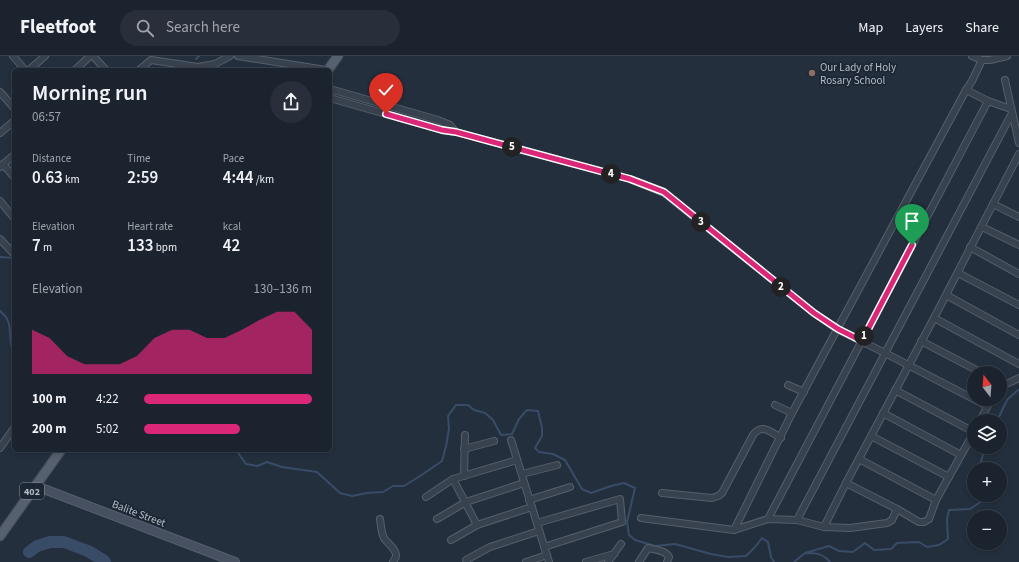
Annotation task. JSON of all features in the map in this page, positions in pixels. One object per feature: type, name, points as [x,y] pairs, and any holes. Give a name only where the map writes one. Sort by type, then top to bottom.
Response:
[{"type":"main road","points":[[329,68],[338,56]]},
{"type":"main road","name":"402","points":[[0,536],[60,452]]},
{"type":"street","points":[[13,56],[23,68]]},
{"type":"street","points":[[30,68],[45,56]]},
{"type":"street","points":[[77,68],[92,56],[104,68]]},
{"type":"street","points":[[141,68],[151,60],[198,67],[206,66],[215,64],[230,56]]},
{"type":"street","points":[[238,56],[314,68]]},
{"type":"street","points":[[972,56],[982,60],[990,60],[1007,56]]},
{"type":"street","points":[[734,530],[781,438],[792,413],[982,60]]},
{"type":"street","points":[[1005,80],[1019,142]]},
{"type":"street","points":[[332,90],[438,120],[450,125],[456,132]]},
{"type":"street","points":[[966,90],[1011,111]]},
{"type":"street","points":[[1,96],[12,106]]},
{"type":"street","points":[[332,99],[442,130],[456,132],[630,179],[664,192],[814,313],[838,329],[967,395]]},
{"type":"street","points":[[768,518],[988,101]]},
{"type":"street","points":[[797,520],[1011,111]]},
{"type":"street","points":[[0,133],[12,123]]},
{"type":"street","points":[[824,527],[1019,154]]},
{"type":"street","points":[[12,157],[2,166],[12,174]]},
{"type":"street","points":[[0,201],[12,216]]},
{"type":"street","points":[[993,204],[1019,217]]},
{"type":"street","points":[[982,227],[1019,246]]},
{"type":"street","points":[[0,239],[12,252]]},
{"type":"street","points":[[970,247],[1019,274]]},
{"type":"street","points":[[958,273],[1019,305]]},
{"type":"street","points":[[946,295],[1019,335]]},
{"type":"street","points":[[934,318],[1019,364]]},
{"type":"street","points":[[921,341],[969,366]]},
{"type":"street","points":[[1007,383],[1019,378]]},
{"type":"street","points":[[788,385],[804,392]]},
{"type":"street","points":[[895,390],[967,428]]},
{"type":"street","points":[[775,405],[792,413]]},
{"type":"street","points":[[983,414],[987,406]]},
{"type":"street","points":[[883,413],[961,455]]},
{"type":"street","points":[[662,493],[712,498],[718,496],[722,493],[756,430],[767,430],[781,438]]},
{"type":"street","points":[[0,448],[12,431]]},
{"type":"street","points":[[464,476],[465,435]]},
{"type":"street","points":[[871,436],[949,477]]},
{"type":"street","points":[[511,440],[549,562]]},
{"type":"street","points":[[464,449],[494,441]]},
{"type":"street","points":[[846,483],[919,522],[924,522],[929,519],[936,500],[967,444]]},
{"type":"street","points":[[859,459],[936,500]]},
{"type":"street","points":[[426,497],[453,479],[517,460]]},
{"type":"street","points":[[522,474],[557,465]]},
{"type":"street","points":[[453,479],[477,525]]},
{"type":"street","points":[[437,519],[466,502],[524,483]]},
{"type":"street","name":"Balite Street","points":[[36,486],[221,560],[235,562]]},
{"type":"street","points":[[529,500],[570,488]]},
{"type":"street","points":[[537,523],[620,499],[622,522],[544,547]]},
{"type":"street","points":[[451,540],[477,525],[532,507]]},
{"type":"street","points":[[641,518],[734,530],[768,518],[797,520],[824,527],[850,528],[887,523],[892,520],[897,509]]},
{"type":"street","points":[[380,519],[384,537],[395,551],[396,555],[393,562]]},
{"type":"street","points":[[467,562],[466,560],[490,547],[539,531]]},
{"type":"street","points":[[608,562],[621,544]]},
{"type":"street","points":[[639,562],[648,548],[662,551],[667,554],[669,558],[667,562]]},
{"type":"street","points":[[586,562],[614,554]]},
{"type":"street","points":[[526,562],[547,555]]},
{"type":"waterway","points":[[196,59],[199,56]]},
{"type":"waterway","points":[[0,257],[12,258]]},
{"type":"waterway","points":[[0,311],[8,321],[12,349]]},
{"type":"waterway","points":[[1000,414],[1007,400],[1019,390]]},
{"type":"waterway","points":[[237,452],[246,464],[257,466],[267,462],[282,467],[317,472],[340,493],[352,496],[383,492],[393,486],[404,486],[442,461],[449,429],[448,416],[456,405],[468,405],[474,410],[485,413],[493,420],[501,435],[512,434],[519,419],[527,410],[538,411],[542,428],[542,436],[535,448],[539,452],[553,454],[565,460],[582,489],[591,493],[624,483],[635,488],[627,522],[629,535],[635,540],[655,546],[675,544],[728,557],[746,556],[762,538],[768,542],[771,557],[774,562]]},
{"type":"waterway","points":[[981,462],[983,454]]},
{"type":"waterway","points":[[805,553],[829,546],[839,551],[853,552],[865,543],[874,550],[891,549],[897,543],[919,542],[927,547],[939,545],[948,539],[947,519],[949,510],[970,509],[980,502]]},
{"type":"waterway","points":[[29,552],[37,546],[50,542],[64,542],[88,551],[105,562]]},
{"type":"waterway","points":[[794,562],[805,553],[819,554],[830,562]]},
{"type":"place","name":"Our Lady of Holy Rosary School","points":[[812,73]]},
{"type":"route","points":[[386,114],[630,179],[664,192],[814,313],[838,329],[862,341],[912,245]]}]
